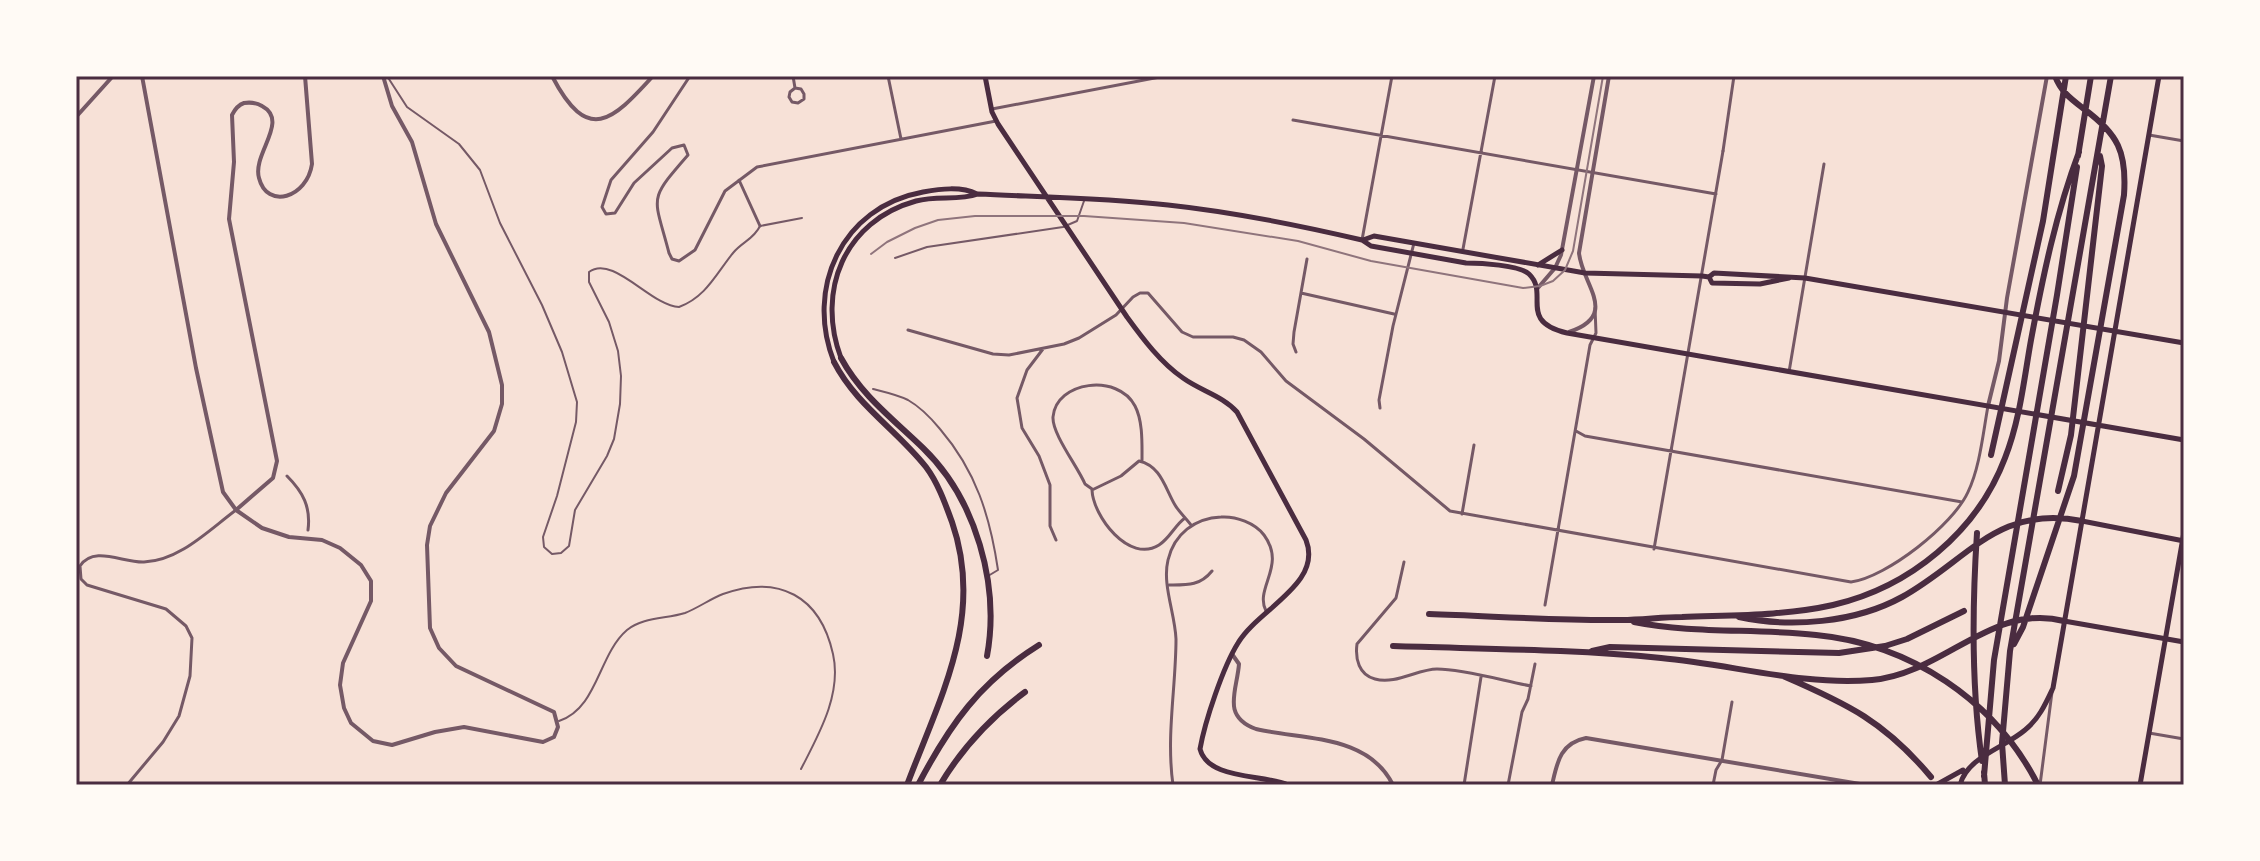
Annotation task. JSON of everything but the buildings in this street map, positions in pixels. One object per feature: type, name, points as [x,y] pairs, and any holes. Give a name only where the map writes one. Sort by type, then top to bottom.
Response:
[{"type":"highway","points":[[1991,455],[2043,221],[2066,76]]},
{"type":"highway","points":[[1984,776],[1994,660],[2091,76]]},
{"type":"highway","points":[[2005,785],[2002,743],[2010,651],[2111,76]]},
{"type":"highway","points":[[2010,651],[2023,627],[2074,476],[2122,215],[2125,173],[2119,145],[2098,120],[2067,96],[2056,79]]},
{"type":"highway","points":[[2058,491],[2071,435],[2102,166],[2099,148]]},
{"type":"highway","points":[[1429,614],[1623,620],[1731,616],[1831,606],[1884,587],[1927,562],[1973,515],[1998,474],[2012,436],[2058,212],[2079,152]]},
{"type":"highway","points":[[837,362],[924,448],[952,486],[969,517],[988,576],[991,625],[987,656]]},
{"type":"highway","points":[[837,362],[852,392],[928,470],[951,519],[963,567],[965,604],[960,641],[907,785]]},
{"type":"highway","points":[[1731,616],[1756,621],[1795,621],[1858,615],[1901,598],[2012,524],[2034,518],[2082,521]]},
{"type":"highway","points":[[1977,533],[1973,589],[1974,670],[1985,785]]},
{"type":"highway","points":[[1585,652],[1610,647],[1839,653],[1907,639],[1964,611]]},
{"type":"highway","points":[[1393,646],[1585,652],[1663,658],[1840,680],[1885,678],[1921,668],[2009,622],[2039,616],[2064,621]]},
{"type":"highway","points":[[1623,620],[1660,627],[1844,638],[1913,662],[1968,697],[1992,719],[2020,754],[2039,785]]},
{"type":"highway","points":[[918,785],[952,724],[976,695],[1002,671],[1039,645]]},
{"type":"highway","points":[[1776,673],[1840,701],[1875,722],[1902,744],[1931,777]]},
{"type":"highway","points":[[940,785],[966,745],[1025,692]]},
{"type":"main road","points":[[985,76],[996,121],[1122,310],[1143,339],[1178,374],[1226,402],[1237,412],[1306,540],[1310,560],[1303,577],[1251,625],[1232,654],[1201,743],[1202,755],[1209,764],[1223,771],[1288,785]]},
{"type":"main road","points":[[1936,785],[2032,724],[2053,688],[2159,76]]},
{"type":"main road","points":[[837,362],[825,330],[824,294],[833,262],[852,233],[877,211],[910,195],[945,189],[968,190],[978,194],[1194,208],[1290,224],[1362,240],[1371,246],[1522,270],[1530,275],[1540,317],[1548,327],[1567,333],[2184,440]]},
{"type":"main road","points":[[1362,240],[1374,236],[1585,273],[1764,274],[1805,278],[2184,343]]},
{"type":"main road","points":[[1538,265],[1562,250]]},
{"type":"main road","points":[[1705,276],[1712,283],[1760,284],[1789,278]]},
{"type":"main road","points":[[2082,521],[2183,541]]},
{"type":"main road","points":[[2140,785],[2184,532]]},
{"type":"main road","points":[[2064,621],[2184,642]]},
{"type":"main road","points":[[1960,785],[1964,769]]},
{"type":"street","points":[[76,117],[113,76]]},
{"type":"street","points":[[142,76],[223,492],[236,510],[272,533],[313,538],[332,544],[349,554],[367,573],[372,590],[371,601],[343,663],[340,685],[347,716],[366,737],[392,745],[464,727],[543,742],[554,737],[558,722],[549,708],[456,666],[439,648],[430,628],[427,545],[432,519],[446,493],[494,431],[502,404],[502,385],[489,332],[436,224],[412,142],[392,106],[385,76]]},
{"type":"street","points":[[127,785],[163,742],[179,716],[190,676],[192,638],[186,626],[166,609],[87,585],[81,579],[80,566],[94,555],[127,561],[159,560],[182,549],[236,510],[273,478],[277,461],[229,219],[234,162],[232,115],[235,109],[247,102],[267,109],[273,131],[259,156],[257,168],[260,183],[264,189],[279,196],[298,192],[310,177],[312,164],[305,76]]},
{"type":"street","points":[[552,76],[575,110],[596,120],[617,113],[653,76]]},
{"type":"street","points":[[690,76],[653,132],[611,180],[602,210],[609,215],[615,213],[634,183],[672,148],[684,145],[688,155],[664,182],[656,199],[669,253],[672,259],[679,261],[695,250],[720,198],[759,166],[996,121]]},
{"type":"street","points":[[793,76],[795,88]]},
{"type":"street","points":[[888,76],[901,139]]},
{"type":"street","points":[[992,109],[1165,76]]},
{"type":"street","points":[[1362,240],[1392,76]]},
{"type":"street","points":[[1463,252],[1495,76]]},
{"type":"street","points":[[1535,291],[1555,268],[1562,250],[1594,76]]},
{"type":"street","points":[[1545,605],[1597,320],[1595,296],[1579,253],[1609,76]]},
{"type":"street","points":[[1654,549],[1687,354],[1705,276],[1734,76]]},
{"type":"street","points":[[908,330],[998,355],[1043,349],[1079,338],[1122,310],[1130,300],[1146,292],[1154,297],[1182,332],[1193,337],[1224,336],[1244,340],[1261,352],[1286,381],[1364,439],[1445,508],[1558,532],[1851,582],[1869,577],[1907,555],[1937,530],[1962,502],[1972,481],[1991,407],[2047,76]]},
{"type":"street","points":[[1123,77],[1124,84]]},
{"type":"street","points":[[1293,120],[1716,194]]},
{"type":"street","points":[[2149,135],[2184,141]]},
{"type":"street","points":[[1789,372],[1824,164]]},
{"type":"street","points":[[739,180],[760,226]]},
{"type":"street","points":[[1380,408],[1396,315],[1414,243]]},
{"type":"street","points":[[1296,352],[1293,344],[1307,259]]},
{"type":"street","points":[[1301,293],[1396,315]]},
{"type":"street","points":[[1567,333],[1587,323],[1595,308]]},
{"type":"street","points":[[1043,349],[1027,370],[1017,398],[1022,428],[1039,456],[1050,485],[1050,526],[1056,540]]},
{"type":"street","points":[[1185,518],[1161,544],[1151,548],[1133,548],[1124,543],[1094,503],[1092,490],[1085,484],[1054,423],[1056,408],[1074,389],[1090,385],[1109,386],[1129,398],[1139,418],[1142,461],[1161,476],[1176,508],[1185,518],[1191,525]]},
{"type":"street","points":[[1576,431],[1585,436],[1962,502]]},
{"type":"street","points":[[1462,514],[1474,445]]},
{"type":"street","points":[[1092,490],[1115,480],[1142,461]]},
{"type":"street","points":[[287,476],[304,496],[309,510],[308,530]]},
{"type":"street","points":[[1173,785],[1170,745],[1176,636],[1167,571],[1179,537],[1191,525],[1215,517],[1233,517],[1256,528],[1264,536],[1273,558],[1263,598],[1266,611]]},
{"type":"street","points":[[1404,562],[1398,593],[1357,644],[1359,667],[1372,678],[1382,680],[1438,669],[1531,686]]},
{"type":"street","points":[[1168,585],[1193,585],[1204,581],[1212,571]]},
{"type":"street","points":[[1232,654],[1239,664],[1233,705],[1244,724],[1266,732],[1336,743],[1359,750],[1380,766],[1393,785]]},
{"type":"street","points":[[1508,785],[1535,664]]},
{"type":"street","points":[[1464,785],[1481,677]]},
{"type":"street","points":[[2039,785],[2053,688]]},
{"type":"street","points":[[1713,785],[1722,760],[1732,702]]},
{"type":"street","points":[[2149,733],[2184,739]]},
{"type":"street","points":[[1552,785],[1559,758],[1572,742],[1592,738],[1866,785]]},
{"type":"lane","points":[[385,76],[407,107],[459,144],[480,170],[500,223],[562,352],[577,402],[576,422],[543,537],[544,547],[552,554],[561,553],[569,546],[575,510],[607,456],[614,439],[620,404],[621,376],[616,341],[589,282],[589,272],[605,267],[659,302],[679,307],[699,297],[716,279],[733,253],[752,238],[760,226],[802,218]]},
{"type":"lane","points":[[895,258],[927,247],[1072,224],[1081,217],[1084,200]]},
{"type":"lane","points":[[873,389],[904,398],[925,412],[967,465],[985,504],[993,540],[998,570],[988,576]]},
{"type":"lane","points":[[558,722],[571,717],[581,707],[612,648],[629,628],[640,622],[684,613],[727,592],[771,586],[797,595],[809,603],[826,632],[836,667],[833,695],[801,769]]},
{"type":"tram line","points":[[871,254],[887,242],[938,220],[975,216],[1084,216],[1184,223],[1298,241],[1371,261],[1523,288],[1540,286],[1553,281],[1565,270],[1573,251],[1603,76]]}]
